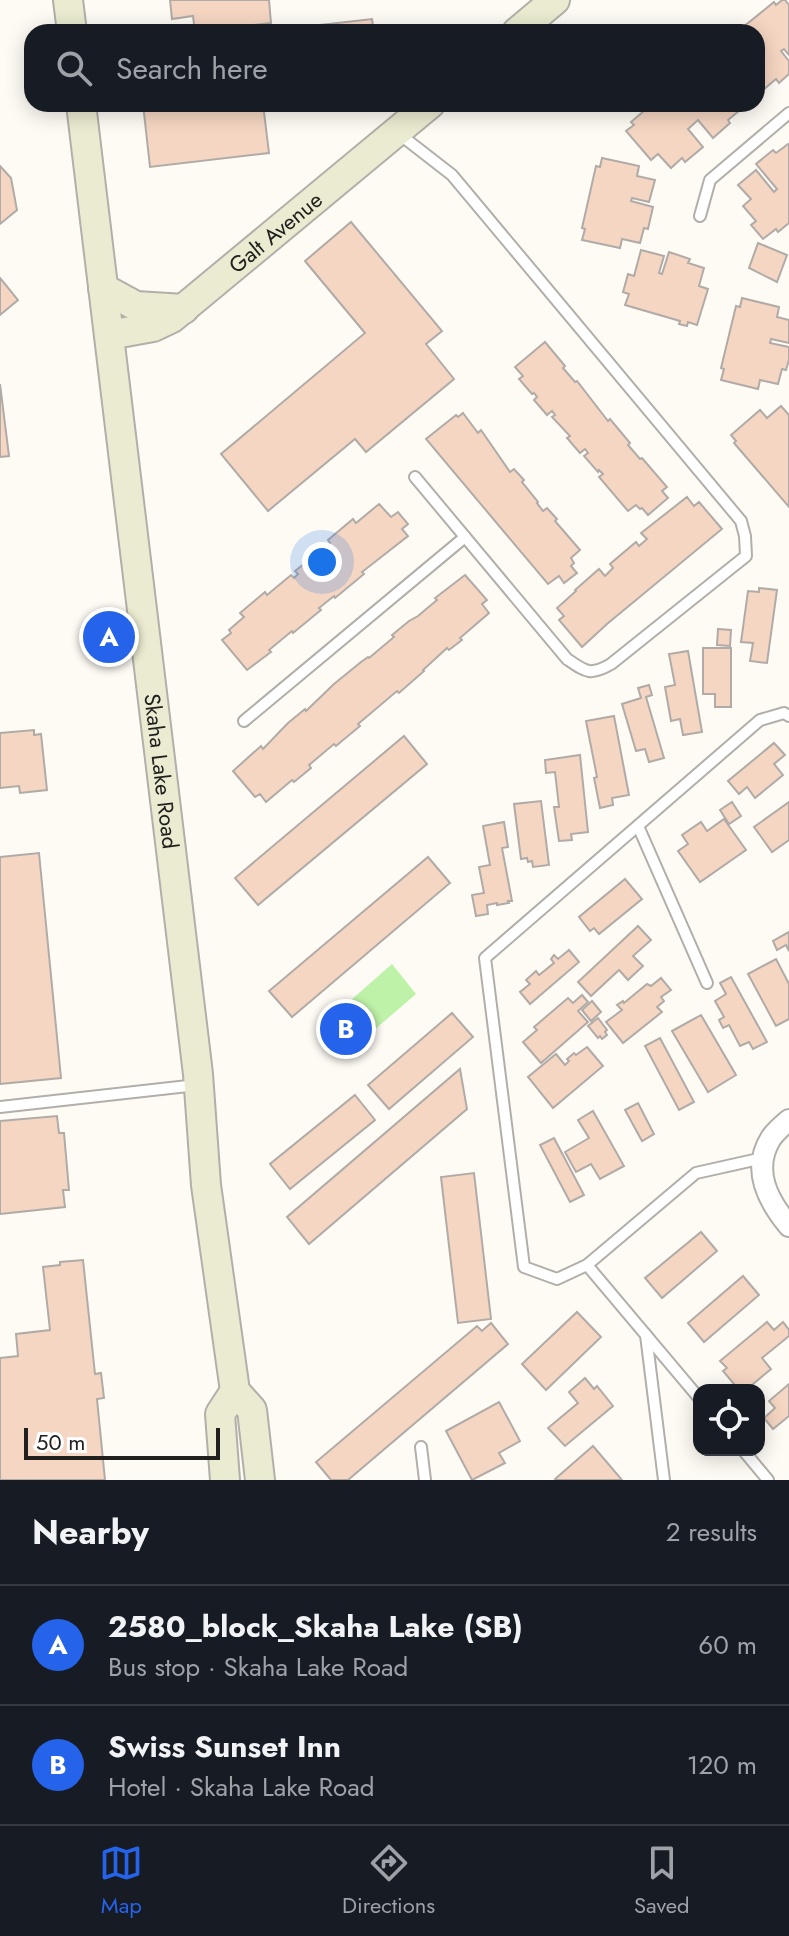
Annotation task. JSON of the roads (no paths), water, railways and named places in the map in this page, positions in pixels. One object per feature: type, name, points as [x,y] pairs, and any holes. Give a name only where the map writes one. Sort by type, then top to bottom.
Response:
[{"type":"main road","points":[[68,0],[71,24]]},
{"type":"main road","points":[[526,24],[555,0]]},
{"type":"main road","name":"Skaha Lake Road","points":[[82,112],[199,1084],[206,1185],[235,1391],[252,1410],[260,1480]]},
{"type":"main road","name":"Galt Avenue","points":[[109,335],[153,327],[172,318],[420,112]]},
{"type":"main road","points":[[103,288],[136,306],[184,309]]},
{"type":"main road","name":"Skaha Lake Road","points":[[225,1480],[220,1414],[235,1391]]},
{"type":"street","points":[[789,1120],[771,1138],[763,1158],[762,1172],[771,1202],[789,1226]]},
{"type":"lane","points":[[700,216],[710,180],[789,113]]},
{"type":"lane","points":[[396,132],[452,175],[741,521],[746,556],[611,664],[596,672],[585,671],[567,659],[415,477]]},
{"type":"lane","points":[[244,721],[465,537]]},
{"type":"lane","points":[[763,1158],[696,1173],[587,1265],[557,1279],[524,1267],[485,958],[760,720],[784,713],[789,716]]},
{"type":"lane","points":[[638,826],[707,983]]},
{"type":"lane","points":[[0,1107],[199,1084]]},
{"type":"lane","points":[[587,1265],[693,1391]]},
{"type":"lane","points":[[646,1335],[664,1480]]},
{"type":"lane","points":[[421,1447],[425,1480]]},
{"type":"lane","points":[[748,1456],[768,1480]]},
{"type":"place","name":"2580_block_Skaha Lake (SB)","points":[[109,637]]},
{"type":"place","name":"Swiss Sunset Inn","points":[[346,1029]]}]
